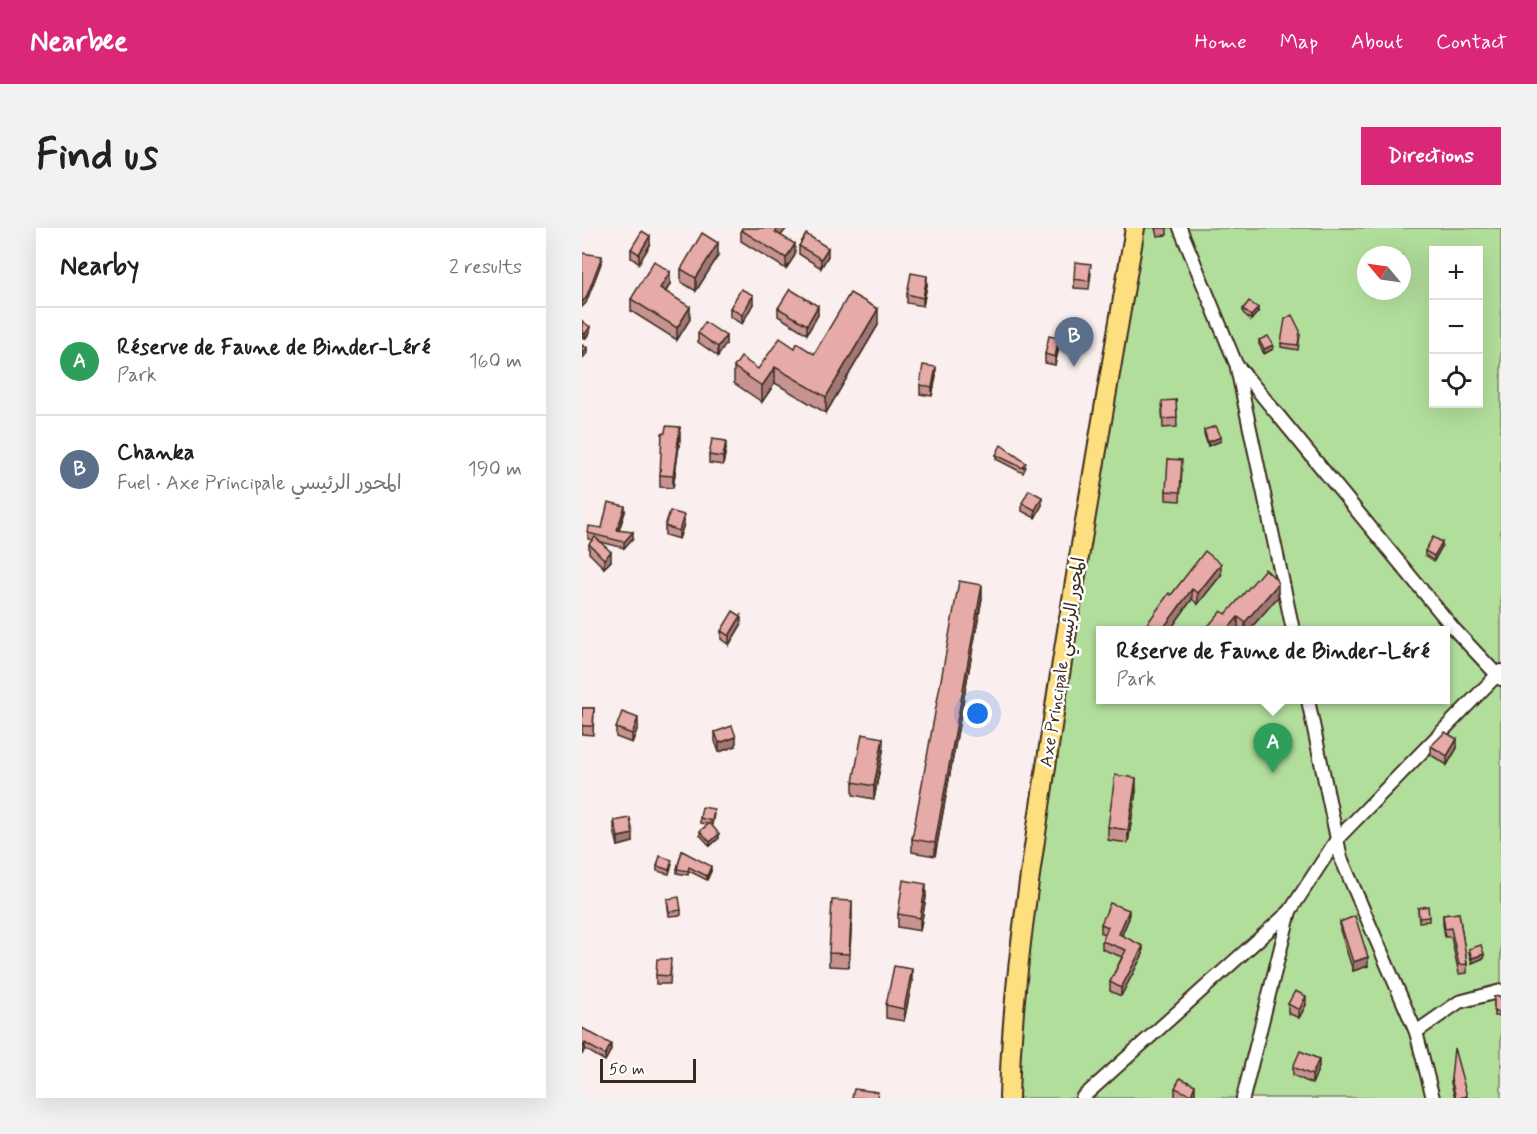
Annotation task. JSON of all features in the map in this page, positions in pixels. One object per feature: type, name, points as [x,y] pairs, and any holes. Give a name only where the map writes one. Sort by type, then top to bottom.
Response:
[{"type":"main road","name":"Axe Principale المحور الرئيسي","points":[[1010,1098],[1011,1034],[1026,903],[1064,643],[1135,228]]},
{"type":"street","points":[[1180,228],[1236,364],[1292,626]]},
{"type":"street","points":[[1082,1098],[1290,911],[1337,839],[1499,674],[1454,629],[1236,364]]},
{"type":"street","points":[[1309,704],[1341,858],[1416,1032],[1433,1098]]},
{"type":"street","points":[[1243,1098],[1290,911]]},
{"type":"street","points":[[1416,1032],[1459,1002],[1501,991]]},
{"type":"green space","points":[[1135,228],[1501,228],[1501,1098],[1009,1098],[1011,1033]]},
{"type":"building","points":[[742,228],[778,228],[775,232],[795,244],[786,258],[741,230]]},
{"type":"building","points":[[642,231],[650,236],[639,254],[631,249]]},
{"type":"building","points":[[702,233],[718,243],[696,278],[681,269]]},
{"type":"building","points":[[806,234],[828,248],[821,259],[799,246]]},
{"type":"building","points":[[582,253],[602,256],[586,298],[582,302]]},
{"type":"building","points":[[654,261],[670,272],[660,288],[690,307],[677,328],[631,299]]},
{"type":"building","points":[[1075,262],[1091,264],[1089,281],[1074,279]]},
{"type":"building","points":[[911,273],[927,276],[923,298],[907,294]]},
{"type":"building","points":[[741,289],[753,295],[742,315],[730,308]]},
{"type":"building","points":[[790,289],[818,306],[807,325],[778,308]]},
{"type":"building","points":[[850,293],[878,309],[826,397],[775,367],[762,386],[734,367],[741,357],[758,369],[780,338],[795,348],[797,343],[814,354]]},
{"type":"building","points":[[1249,301],[1258,308],[1251,316],[1243,309]]},
{"type":"building","points":[[1292,315],[1300,331],[1298,345],[1281,343],[1285,319]]},
{"type":"building","points":[[582,321],[590,327],[585,334],[582,332]]},
{"type":"building","points":[[705,322],[726,336],[718,347],[698,333]]},
{"type":"building","points":[[1049,336],[1059,338],[1055,357],[1045,354]]},
{"type":"building","points":[[1268,336],[1273,345],[1264,349],[1259,340]]},
{"type":"building","points":[[582,345],[587,348],[582,355]]},
{"type":"building","points":[[923,365],[936,367],[932,387],[920,385]]},
{"type":"building","points":[[1176,400],[1177,418],[1163,419],[1162,401]]},
{"type":"building","points":[[666,426],[680,427],[673,476],[660,475],[662,433],[665,433]]},
{"type":"building","points":[[1216,426],[1221,437],[1208,442],[1204,430]]},
{"type":"building","points":[[712,439],[726,441],[723,457],[709,455]]},
{"type":"building","points":[[1001,445],[1026,463],[1023,468],[996,455]]},
{"type":"building","points":[[1168,459],[1182,460],[1180,492],[1166,491]]},
{"type":"building","points":[[1029,490],[1042,497],[1035,510],[1022,503]]},
{"type":"building","points":[[608,502],[625,506],[617,530],[633,532],[624,542],[588,533],[589,526],[602,528]]},
{"type":"building","points":[[670,511],[684,515],[679,531],[665,526]]},
{"type":"building","points":[[595,537],[611,552],[604,559],[589,544]]},
{"type":"building","points":[[1433,537],[1442,542],[1434,556],[1425,551]]},
{"type":"building","points":[[1205,551],[1221,564],[1198,593],[1192,589],[1165,626],[1147,624],[1169,593],[1171,595]]},
{"type":"building","points":[[1265,569],[1276,579],[1278,584],[1245,622],[1238,617],[1230,626],[1208,626],[1221,611],[1226,614]]},
{"type":"building","points":[[959,581],[982,585],[935,843],[912,839]]},
{"type":"building","points":[[733,611],[741,616],[729,636],[721,631]]},
{"type":"building","points":[[582,708],[594,708],[593,726],[582,726]]},
{"type":"building","points":[[622,712],[638,718],[632,734],[616,728]]},
{"type":"building","points":[[732,726],[736,737],[719,743],[715,732]]},
{"type":"building","points":[[1445,732],[1457,739],[1447,756],[1431,746]]},
{"type":"building","points":[[862,734],[883,738],[874,786],[853,782]]},
{"type":"building","points":[[1115,775],[1136,778],[1128,830],[1108,827]]},
{"type":"building","points":[[702,807],[714,809],[712,821],[700,818]]},
{"type":"building","points":[[630,818],[633,834],[618,837],[614,821]]},
{"type":"building","points":[[710,823],[719,834],[710,842],[700,831]]},
{"type":"building","points":[[682,851],[711,866],[707,876],[689,867],[688,871],[677,869]]},
{"type":"building","points":[[660,856],[672,860],[669,870],[657,866]]},
{"type":"building","points":[[903,880],[926,884],[920,918],[898,914]]},
{"type":"building","points":[[679,897],[681,910],[669,912],[667,899]]},
{"type":"building","points":[[832,900],[852,901],[849,954],[829,953]]},
{"type":"building","points":[[1110,903],[1129,910],[1119,934],[1143,946],[1121,988],[1110,982],[1126,950],[1102,941],[1108,927],[1101,924]]},
{"type":"building","points":[[1428,906],[1429,917],[1419,918],[1418,908]]},
{"type":"building","points":[[1459,913],[1467,964],[1459,965],[1451,928],[1445,929],[1443,915]]},
{"type":"building","points":[[1355,916],[1368,957],[1353,962],[1340,922]]},
{"type":"building","points":[[1481,945],[1484,954],[1472,958],[1469,949]]},
{"type":"building","points":[[657,959],[671,959],[670,976],[656,975]]},
{"type":"building","points":[[894,966],[912,969],[904,1009],[886,1005]]},
{"type":"building","points":[[1295,991],[1306,996],[1299,1010],[1288,1004]]},
{"type":"building","points":[[1501,996],[1501,1012],[1494,1012],[1494,997]]},
{"type":"building","points":[[582,1028],[611,1044],[605,1055],[585,1043],[582,1049]]},
{"type":"building","points":[[1454,1048],[1467,1096],[1459,1098],[1456,1098],[1451,1079]]},
{"type":"building","points":[[1300,1051],[1319,1059],[1312,1075],[1293,1067]]},
{"type":"building","points":[[1180,1078],[1195,1085],[1191,1095],[1175,1088]]},
{"type":"building","points":[[854,1089],[878,1092],[877,1098],[852,1098]]},
{"type":"place","name":"Chanka","points":[[1074,367]]},
{"type":"place","name":"Réserve de Faune de Binder-Léré","points":[[1273,773]]}]
